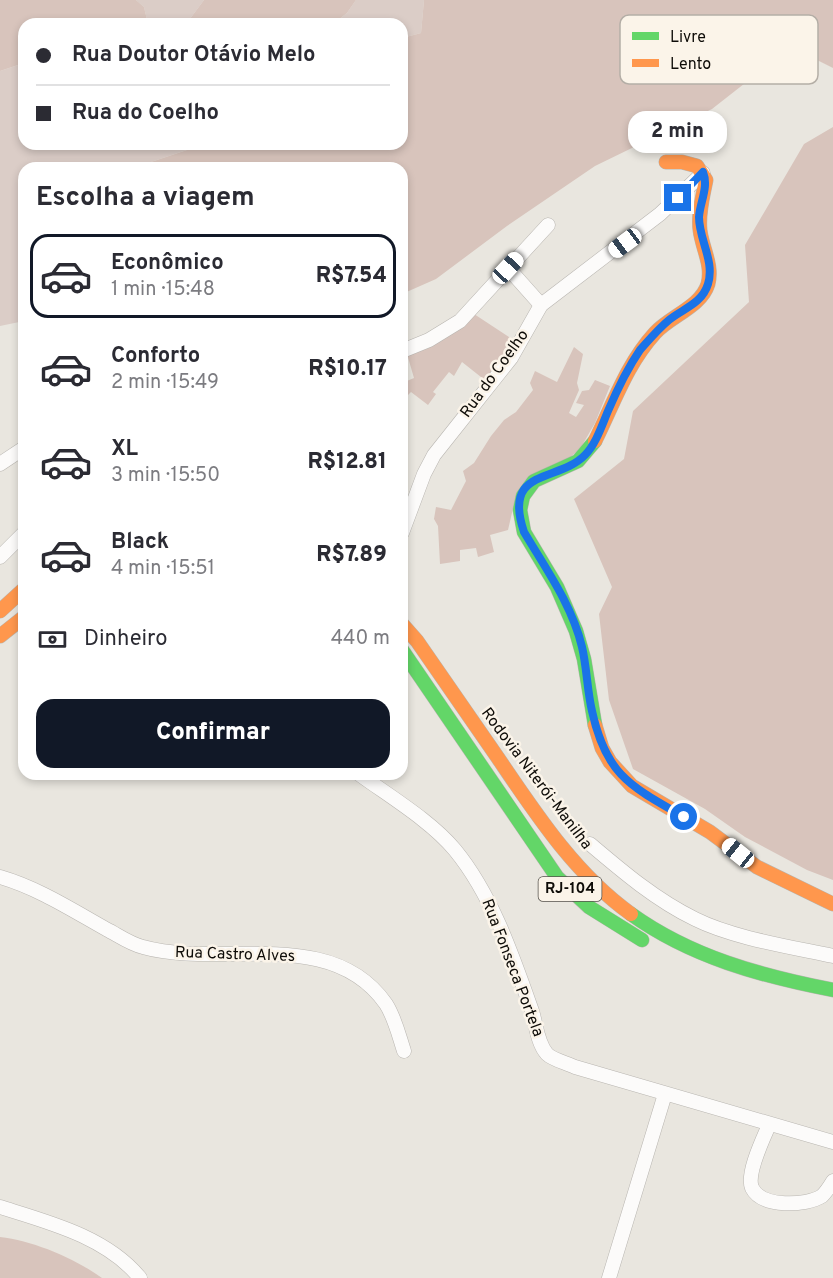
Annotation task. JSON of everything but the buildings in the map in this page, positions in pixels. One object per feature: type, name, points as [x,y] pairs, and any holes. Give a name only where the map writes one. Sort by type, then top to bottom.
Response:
[{"type":"main road","points":[[666,162],[682,162],[697,166],[703,172],[706,180],[699,216],[701,235],[709,257],[708,285],[700,299],[670,319],[640,351],[625,374],[593,444],[585,455],[575,463],[535,479],[525,488],[519,506],[520,519],[524,532],[567,606],[582,646],[599,739],[611,764],[624,779],[658,802],[705,828],[749,862],[833,904]]},
{"type":"main road","points":[[0,611],[18,594]]},
{"type":"main road","points":[[0,636],[18,622]]},
{"type":"main road","name":"Rodovia Niterói-Manilha","points":[[408,630],[417,640],[550,832],[604,892],[645,924],[692,950],[735,968],[776,980],[833,990]]},
{"type":"main road","name":"RJ-104","points":[[408,659],[527,836],[557,876],[589,907],[656,948]]},
{"type":"street","name":"Rua do Coelho","points":[[408,518],[434,455],[510,358],[541,305],[660,214],[703,172]]},
{"type":"street","points":[[408,349],[429,340],[460,321],[548,225]]},
{"type":"street","points":[[508,268],[541,305]]},
{"type":"street","points":[[0,464],[18,452]]},
{"type":"street","points":[[0,556],[18,539]]},
{"type":"street","name":"Rua Fonseca Portela","points":[[368,780],[405,806],[454,849],[478,884],[503,938],[532,1011],[542,1044],[549,1056],[575,1067],[833,1142]]},
{"type":"street","points":[[590,844],[628,877],[697,920],[731,932],[833,956]]},
{"type":"street","name":"Rua Castro Alves","points":[[0,877],[23,884],[140,947],[168,953],[201,956],[251,952],[299,956],[320,959],[333,964],[355,976],[377,993],[392,1015],[404,1051]]},
{"type":"street","points":[[609,1278],[665,1094]]},
{"type":"street","points":[[769,1125],[752,1173],[752,1187],[759,1196],[779,1203],[807,1202],[823,1195],[833,1181]]},
{"type":"street","points":[[0,1207],[78,1234],[106,1250],[140,1278]]},
{"type":"shaded area","points":[[0,0],[136,0],[144,7],[147,18],[18,18],[18,65],[0,71]]},
{"type":"shaded area","points":[[136,0],[204,0],[190,18],[147,18],[144,7]]},
{"type":"shaded area","points":[[204,0],[356,0],[341,18],[190,18]]},
{"type":"shaded area","points":[[356,0],[424,0],[421,33],[408,36],[408,18],[341,18]]},
{"type":"shaded area","points":[[424,0],[833,0],[833,68],[818,60],[818,15],[620,15],[620,84],[744,84],[712,109],[595,166],[507,226],[436,279],[408,291],[408,162],[151,162],[187,150],[408,150],[408,36],[421,33]]},
{"type":"shaded area","points":[[18,65],[18,150],[187,150],[151,162],[18,162],[18,322],[0,326],[0,71]]},
{"type":"shaded area","points":[[833,127],[833,880],[807,870],[745,837],[705,809],[633,769],[609,700],[599,614],[612,587],[574,499],[624,459],[633,411],[749,302],[745,245],[804,144]]},
{"type":"shaded area","points":[[474,314],[509,337],[512,346],[486,381],[462,362],[454,376],[449,372],[433,392],[436,394],[428,405],[411,392],[408,395],[408,380],[414,378],[408,353]]},
{"type":"shaded area","points":[[574,347],[583,354],[577,383],[579,390],[569,413],[576,417],[584,405],[576,403],[582,391],[589,390],[595,380],[610,386],[595,423],[580,449],[514,504],[508,530],[490,535],[494,552],[478,557],[476,548],[460,550],[460,561],[440,564],[438,526],[434,519],[436,507],[451,510],[466,481],[463,471],[474,463],[491,436],[504,420],[516,412],[533,390],[530,383],[535,371],[557,382]]},
{"type":"shaded area","points":[[0,1237],[26,1242],[53,1252],[102,1278],[0,1278]]},
{"type":"traffic: fast","points":[[595,441],[578,461],[534,481],[523,496],[520,510],[524,532],[557,587],[576,631],[584,659],[595,725]]},
{"type":"traffic: fast","points":[[408,659],[557,877],[589,907],[642,940]]},
{"type":"traffic: fast","points":[[631,914],[678,942],[728,963],[833,990]]},
{"type":"traffic: slow","points":[[595,441],[628,371],[645,345],[661,327],[699,299],[708,284],[709,270],[700,224],[706,180],[697,166],[682,162],[666,162]]},
{"type":"traffic: slow","points":[[0,611],[18,594]]},
{"type":"traffic: slow","points":[[0,636],[18,622]]},
{"type":"traffic: slow","points":[[408,631],[558,842],[592,881],[631,914]]},
{"type":"traffic: slow","points":[[595,725],[602,748],[610,762],[632,786],[710,832],[757,867],[833,904]]},
{"type":"route","points":[[678,198],[696,182],[703,172],[706,180],[699,216],[701,235],[709,257],[708,285],[700,299],[670,319],[640,351],[625,374],[593,444],[585,455],[575,463],[535,479],[525,488],[519,506],[524,532],[567,606],[582,646],[592,710],[602,748],[611,764],[624,779],[684,817]]}]
